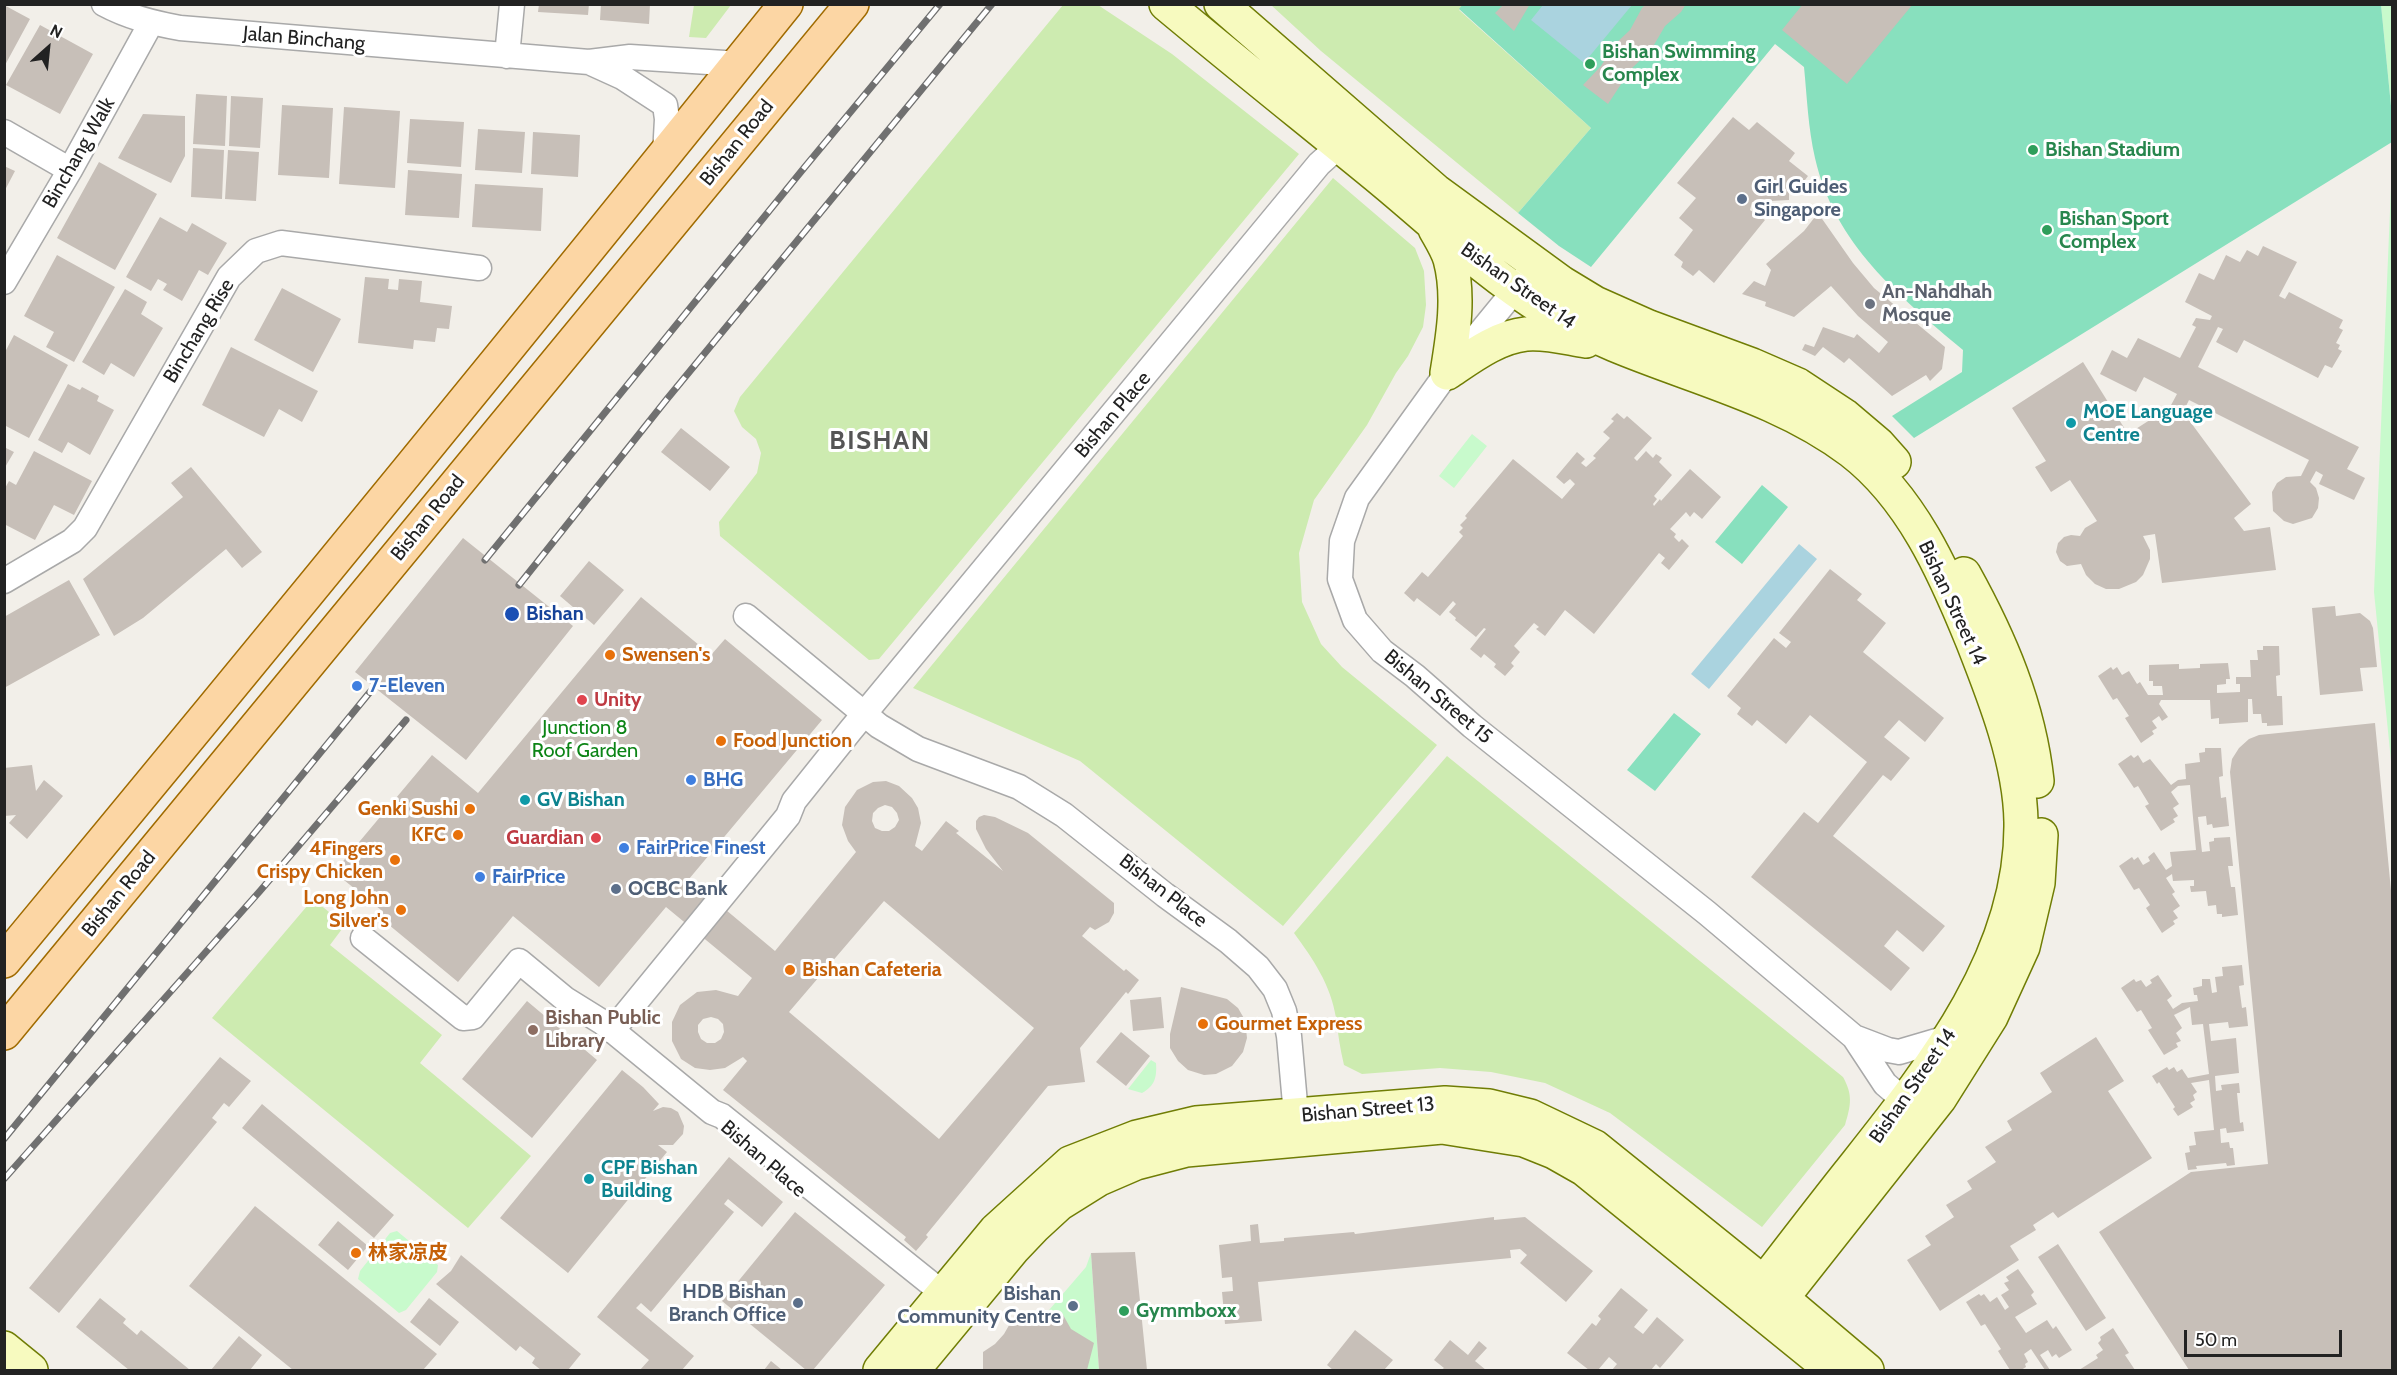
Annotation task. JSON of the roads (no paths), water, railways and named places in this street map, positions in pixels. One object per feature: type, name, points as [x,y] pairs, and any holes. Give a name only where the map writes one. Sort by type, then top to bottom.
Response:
[{"type":"main road","points":[[4,961],[740,64],[786,4]]},
{"type":"main road","name":"Bishan Road","points":[[4,1033],[852,4]]},
{"type":"street","name":"Jalan Binchang","points":[[104,4],[121,13],[151,23],[180,28],[589,62],[630,57],[740,64]]},
{"type":"street","points":[[507,56],[512,4]]},
{"type":"street","name":"Bishan Street 14","points":[[1166,4],[1460,247],[1571,325],[1615,346],[1753,398],[1830,436],[1855,454],[1903,506],[1939,566],[1959,608],[2011,752],[2021,821],[2016,873],[2004,926],[1977,991],[1950,1037],[1766,1300]]},
{"type":"street","name":"Bishan Street 14","points":[[1221,4],[1436,191],[1562,283],[1595,303],[1649,327],[1752,365],[1798,385],[1845,416],[1878,444],[1912,482],[1992,624],[2024,706],[2034,754],[2042,824],[2038,883],[2023,947],[1995,1007],[1940,1098],[1766,1300]]},
{"type":"street","name":"Binchang Walk","points":[[4,282],[70,171],[151,23]]},
{"type":"street","name":"Jalan Binchang","points":[[589,62],[622,77],[665,105],[667,119],[665,155]]},
{"type":"street","points":[[1339,146],[1348,132],[1342,111]]},
{"type":"street","points":[[4,132],[70,171]]},
{"type":"street","name":"Bishan Place","points":[[607,1027],[788,816],[794,801],[864,714],[1320,164],[1339,146]]},
{"type":"street","points":[[1431,222],[1450,258],[1455,294],[1454,331],[1447,373]]},
{"type":"street","name":"Binchang Rise","points":[[8,574],[72,541],[85,528],[229,278],[256,251],[281,243],[479,268]]},
{"type":"street","name":"Bishan Street 15","points":[[1537,263],[1447,373],[1357,498],[1342,541],[1340,579],[1355,620],[1382,651],[1415,676],[1472,726],[1707,913],[1854,1037],[1885,1084],[1905,1101]]},
{"type":"street","points":[[1447,373],[1492,344],[1526,334],[1557,336],[1615,346]]},
{"type":"street","name":"Bishan Place","points":[[746,616],[879,726],[918,749],[1019,787],[1064,815],[1165,895],[1228,941],[1258,967],[1275,989],[1284,1011],[1289,1035],[1296,1115]]},
{"type":"street","name":"Bishan Place","points":[[363,938],[463,1018],[473,1017],[519,961],[565,999],[607,1027],[712,1112],[717,1122],[948,1307]]},
{"type":"street","name":"Bishan Street 15","points":[[1854,1037],[1899,1052],[1950,1037]]},
{"type":"street","points":[[1905,1101],[1940,1098]]},
{"type":"street","name":"Bishan Street 13","points":[[913,1371],[948,1307],[996,1230],[1070,1163],[1137,1137],[1196,1123],[1444,1103],[1489,1106],[1530,1116],[1595,1147],[1766,1300],[1832,1371]]},
{"type":"street","name":"Bishan Street 13","points":[[880,1371],[1059,1204],[1099,1179],[1136,1163],[1186,1150],[1442,1127],[1524,1140],[1554,1152],[1584,1169],[1867,1371]]},
{"type":"street","points":[[4,1348],[31,1371]]},
{"type":"water","points":[[1543,5],[1632,5],[1584,63],[1531,20]]},
{"type":"water","points":[[1799,544],[1817,559],[1709,689],[1691,674]]},
{"type":"railway","points":[[485,560],[940,4]]},
{"type":"railway","points":[[519,585],[667,399],[992,4]]},
{"type":"railway","points":[[4,1139],[370,692]]},
{"type":"railway","points":[[4,1179],[260,891],[406,720]]},
{"type":"place","name":"Bishan Swimming Complex","points":[[1590,64]]},
{"type":"place","name":"Bishan Stadium","points":[[2033,150]]},
{"type":"place","name":"Girl Guides Singapore","points":[[1742,199]]},
{"type":"place","name":"Bishan Sport Complex","points":[[2047,230]]},
{"type":"place","name":"An-Nahdhah Mosque","points":[[1870,304]]},
{"type":"place","name":"MOE Language Centre","points":[[2071,423]]},
{"type":"place","name":"Bishan","points":[[512,614]]},
{"type":"place","name":"Swensen's","points":[[610,655]]},
{"type":"place","name":"7-Eleven","points":[[357,686]]},
{"type":"place","name":"Unity","points":[[582,700]]},
{"type":"place","name":"Food Junction","points":[[721,741]]},
{"type":"place","name":"BHG","points":[[691,780]]},
{"type":"place","name":"GV Bishan","points":[[525,800]]},
{"type":"place","name":"Genki Sushi","points":[[470,809]]},
{"type":"place","name":"KFC","points":[[458,835]]},
{"type":"place","name":"Guardian","points":[[596,838]]},
{"type":"place","name":"FairPrice Finest","points":[[624,848]]},
{"type":"place","name":"4Fingers Crispy Chicken","points":[[395,860]]},
{"type":"place","name":"FairPrice","points":[[480,877]]},
{"type":"place","name":"OCBC Bank","points":[[616,889]]},
{"type":"place","name":"Long John Silver's","points":[[401,910]]},
{"type":"place","name":"Bishan Cafeteria","points":[[790,970]]},
{"type":"place","name":"Gourmet Express","points":[[1203,1024]]},
{"type":"place","name":"Bishan Public Library","points":[[533,1030]]},
{"type":"place","name":"CPF Bishan Building","points":[[589,1179]]},
{"type":"place","name":"林家凉皮","points":[[356,1253]]},
{"type":"place","name":"HDB Bishan Branch Office","points":[[798,1303]]},
{"type":"place","name":"Bishan Community Centre","points":[[1073,1306]]},
{"type":"place","name":"Gymmboxx","points":[[1124,1311]]},
{"type":"district","name":"BISHAN","points":[[880,441]]},
{"type":"park label","name":"Junction 8 Roof Garden","points":[[585,740]]}]
